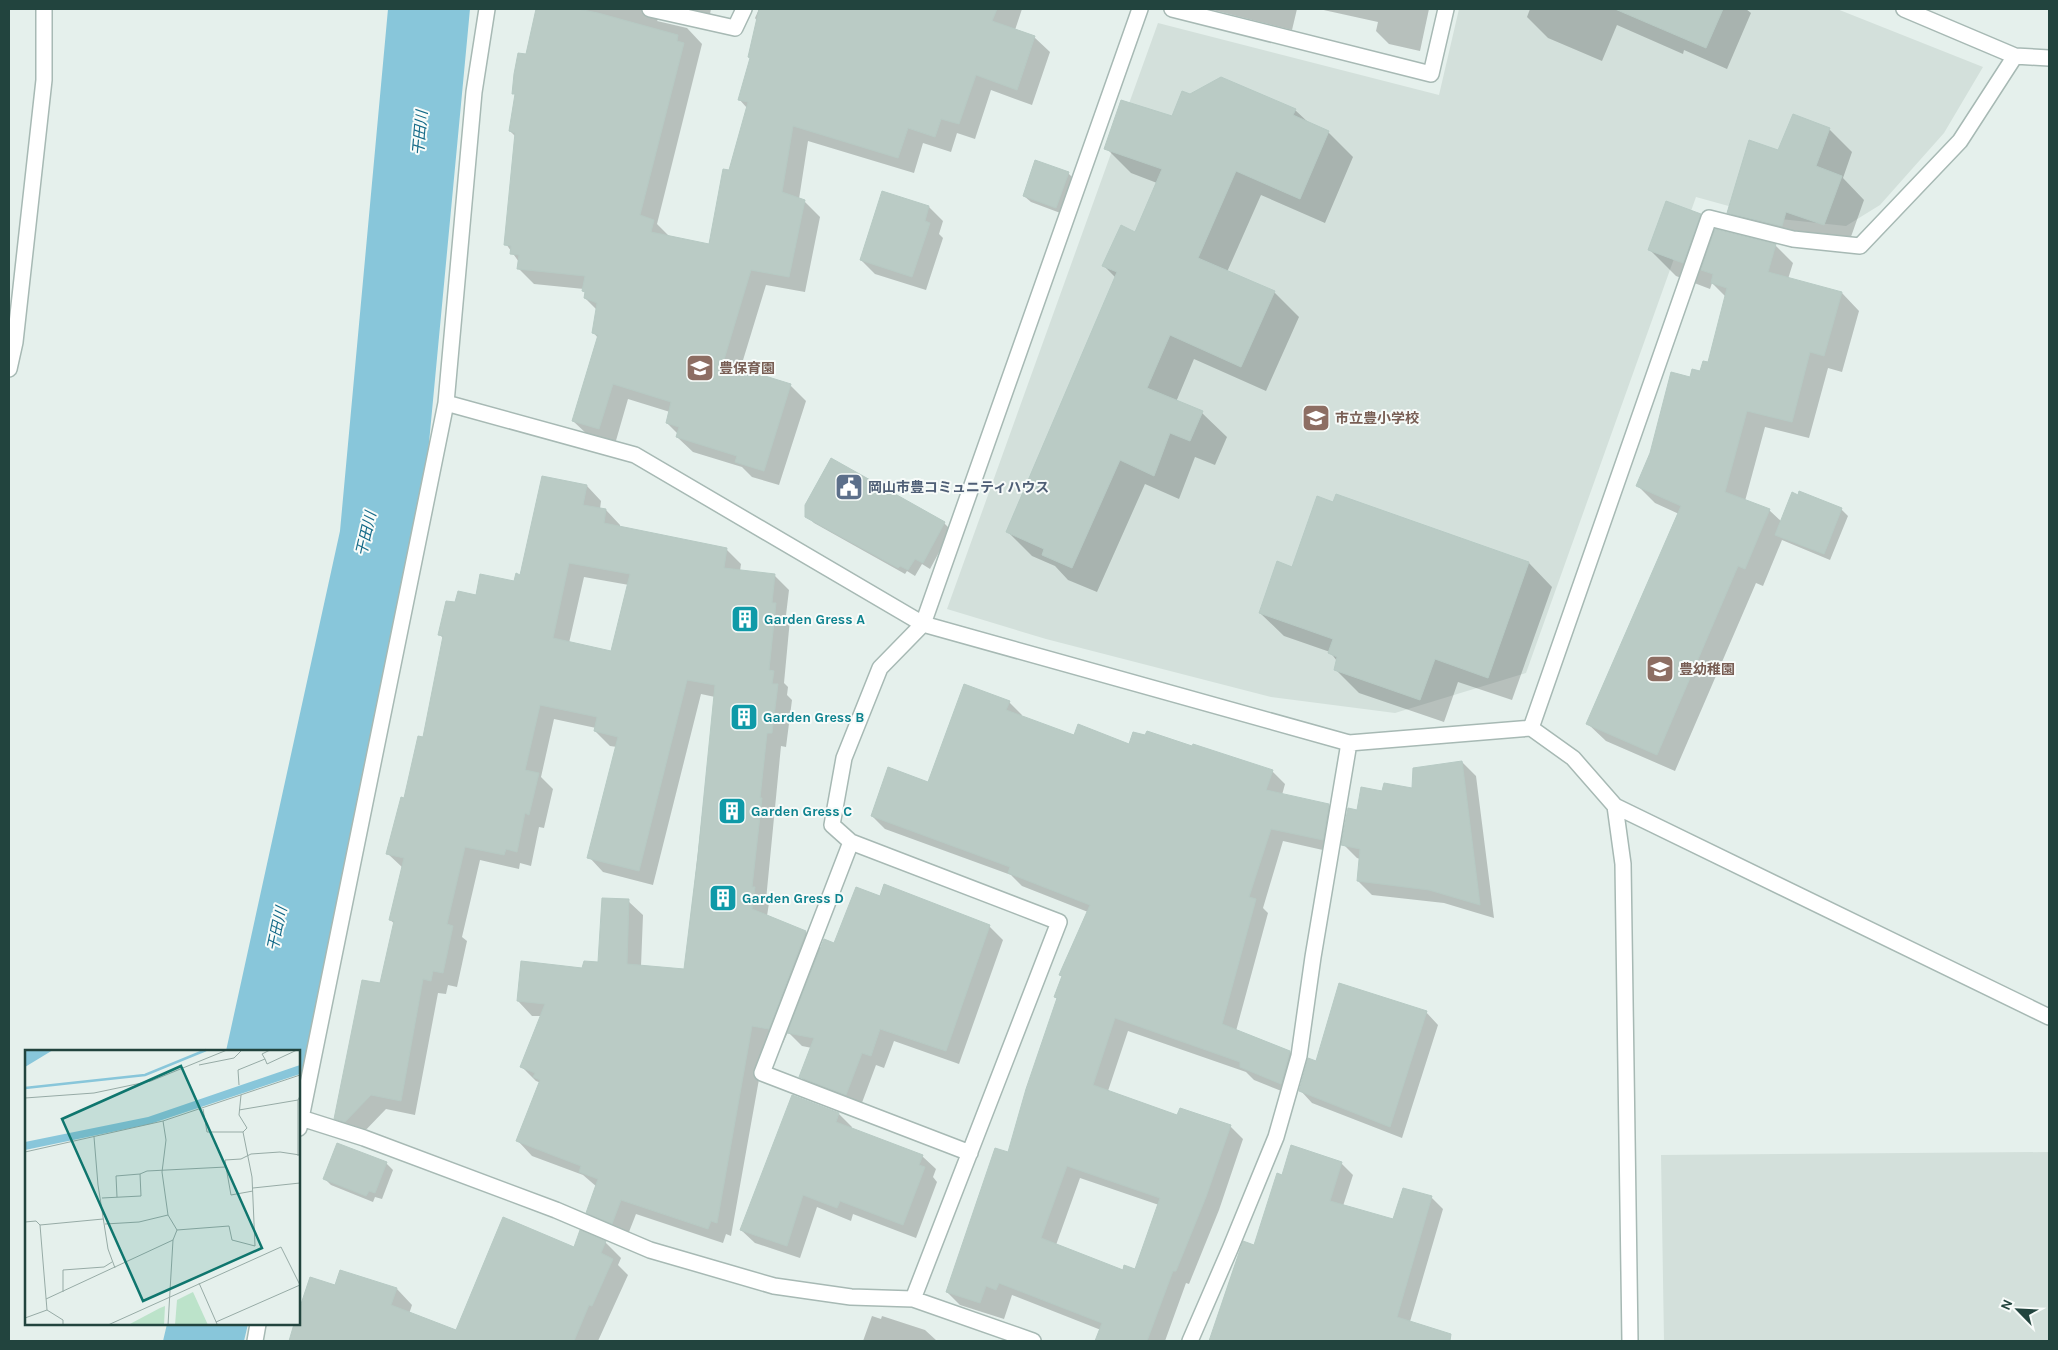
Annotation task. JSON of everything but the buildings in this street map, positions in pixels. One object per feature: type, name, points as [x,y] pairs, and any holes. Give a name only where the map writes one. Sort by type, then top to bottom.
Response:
[{"type":"street","points":[[9,369],[15,342],[44,80],[44,9]]},
{"type":"street","points":[[487,9],[474,92],[446,403],[300,1123],[392,1148],[556,1210],[650,1250],[774,1286],[851,1297],[913,1299],[1033,1341]]},
{"type":"street","points":[[650,9],[735,28],[744,9]]},
{"type":"street","points":[[913,1299],[1059,922],[851,842],[832,824],[844,758],[880,668],[923,624],[1140,9]]},
{"type":"street","points":[[1172,9],[1431,74],[1446,9]]},
{"type":"street","points":[[1904,9],[2015,56],[2049,58]]},
{"type":"street","points":[[1531,728],[1710,218],[1793,239],[1860,246],[1960,141],[2015,56]]},
{"type":"street","points":[[446,403],[635,455],[923,624],[1349,743],[1531,728],[1573,758],[1615,806],[2049,1017]]},
{"type":"street","points":[[1190,1341],[1276,1137],[1299,1056],[1313,957],[1349,743]]},
{"type":"street","points":[[1615,806],[1623,864],[1630,1341]]},
{"type":"street","points":[[851,842],[762,1073],[970,1153]]},
{"type":"street","points":[[254,1341],[258,1325]]},
{"type":"shaded area","name":"市立豊小学校","points":[[1459,9],[1837,9],[1983,67],[1944,133],[1880,205],[1846,226],[1772,218],[1696,197],[1526,673],[1395,713],[1271,697],[1046,639],[947,609],[1158,23],[1439,95]]},
{"type":"shaded area","points":[[2049,1152],[2049,1341],[1664,1341],[1661,1155]]},
{"type":"water","name":"干田川","points":[[388,9],[470,9],[420,538],[300,1086],[300,1050],[226,1050],[340,531]]},
{"type":"water","points":[[167,1325],[248,1325],[244,1341],[163,1341]]},
{"type":"place","name":"豊保育園","points":[[700,368]]},
{"type":"place","name":"市立豊小学校","points":[[1316,418]]},
{"type":"place","name":"岡山市豊コミュニティハウス","points":[[849,487]]},
{"type":"place","name":"Garden Gress A","points":[[745,619]]},
{"type":"place","name":"豊幼稚園","points":[[1660,669]]},
{"type":"place","name":"Garden Gress B","points":[[744,717]]},
{"type":"place","name":"Garden Gress C","points":[[732,811]]},
{"type":"place","name":"Garden Gress D","points":[[723,898]]}]
